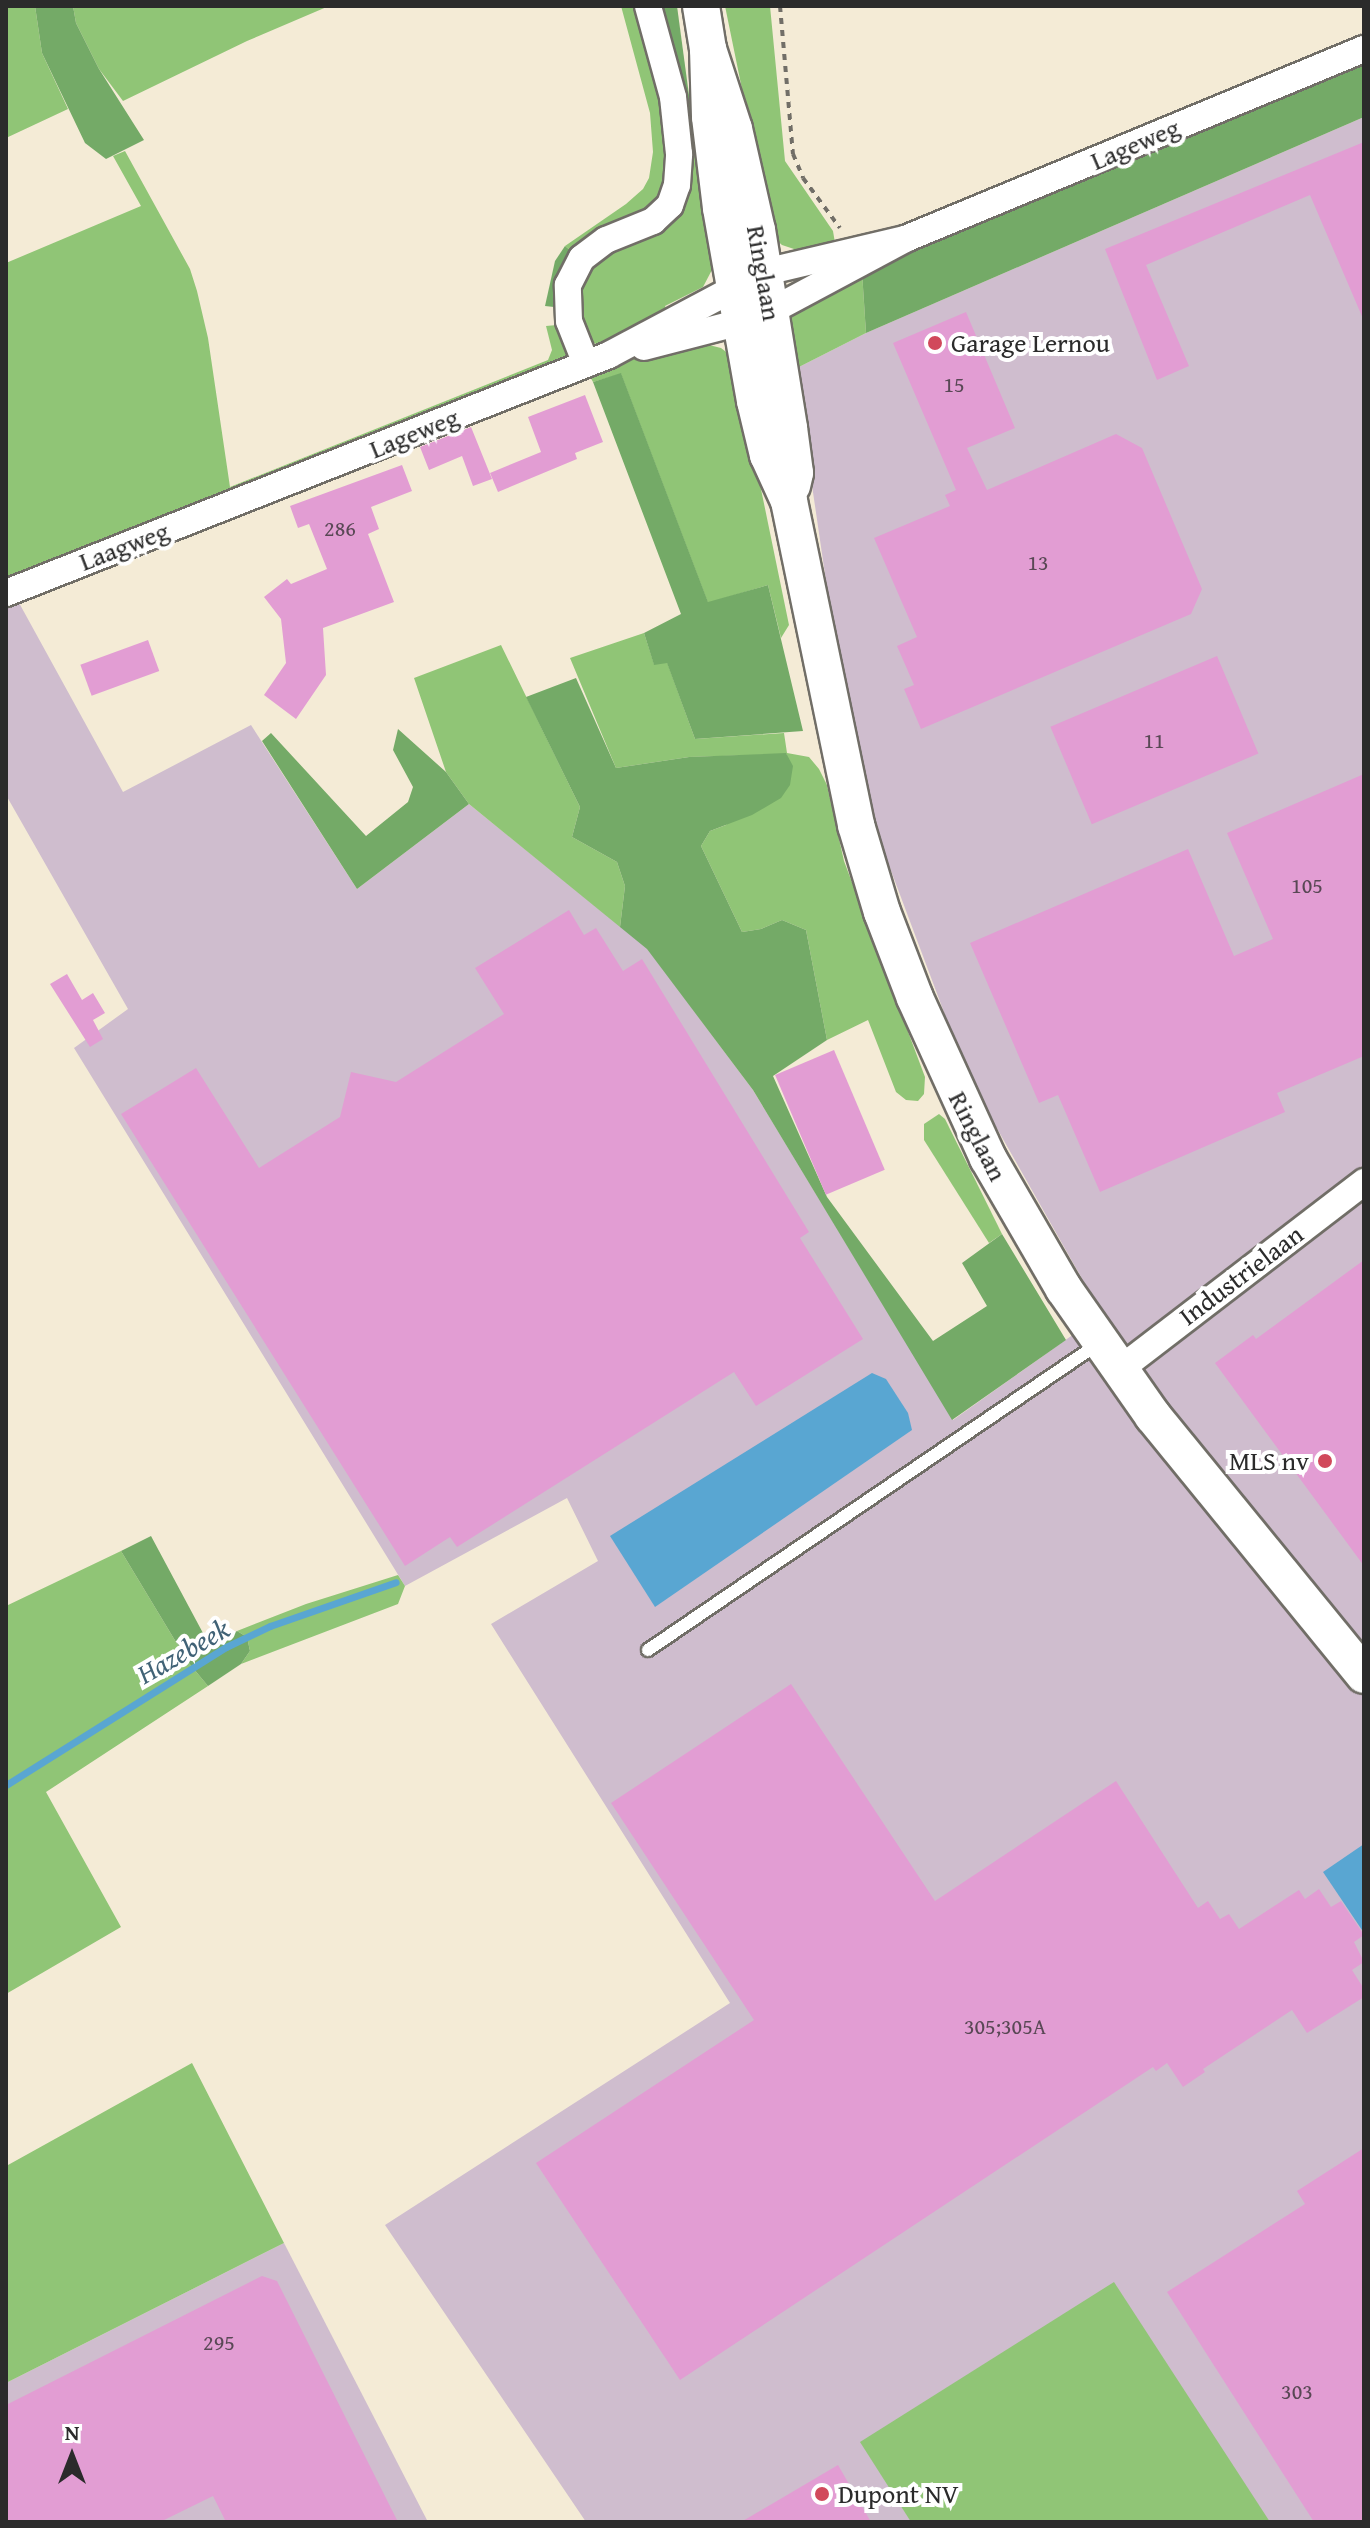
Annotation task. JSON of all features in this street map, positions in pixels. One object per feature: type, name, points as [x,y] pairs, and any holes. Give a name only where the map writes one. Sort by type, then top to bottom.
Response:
[{"type":"main road","name":"Ringlaan","points":[[701,6],[708,49],[710,117],[733,287],[756,317]]},
{"type":"main road","name":"Ringlaan","points":[[708,49],[734,129],[765,272],[756,317],[768,455],[789,501],[845,781],[868,869],[935,1048],[1024,1224],[1109,1356],[1364,1675]]},
{"type":"street","points":[[598,360],[569,321],[568,285],[582,258],[606,240],[653,221],[670,205],[677,185],[679,154],[673,97],[648,6]]},
{"type":"street","name":"Lageweg","points":[[242,501],[598,360],[756,317],[905,239],[1364,49]]},
{"type":"street","name":"Lageweg","points":[[598,360],[765,272],[802,265],[852,249],[905,239]]},
{"type":"street","name":"Laagweg","points":[[6,593],[242,501]]},
{"type":"street","name":"Industrielaan","points":[[1109,1356],[1364,1182]]},
{"type":"lane","points":[[648,1650],[1109,1356]]},
{"type":"path","points":[[780,6],[793,154],[803,178],[852,249]]},
{"type":"shaded area","points":[[1364,117],[1364,2522],[586,2522],[385,2225],[730,2003],[491,1624],[598,1561],[567,1498],[405,1586],[74,1048],[128,1009],[6,795],[6,605],[18,601],[123,792],[251,725],[357,889],[469,804],[647,948],[753,1090],[953,1420],[1102,1314],[969,1079],[881,844],[833,629],[795,369],[866,333]]},
{"type":"shaded area","points":[[284,2243],[428,2522],[6,2522],[6,2383]]},
{"type":"green space","points":[[6,6],[35,6],[42,53],[68,109],[6,138]]},
{"type":"green space","points":[[35,6],[73,6],[76,23],[99,69],[144,140],[106,159],[85,143],[42,53]]},
{"type":"green space","points":[[73,6],[329,6],[247,41],[123,101],[99,69],[76,23]]},
{"type":"green space","points":[[621,6],[639,6],[669,116],[670,175],[656,205],[576,255],[565,246],[626,204],[643,189],[649,178],[653,152],[650,113]]},
{"type":"green space","points":[[656,6],[677,6],[691,110],[682,112]]},
{"type":"green space","points":[[725,6],[770,6],[785,161],[833,231],[835,243],[800,251],[782,245],[772,236]]},
{"type":"green space","points":[[1364,59],[1364,117],[866,333],[862,272]]},
{"type":"green space","points":[[691,110],[714,266],[703,287],[665,306],[668,313],[599,346],[588,339],[574,298],[586,263],[655,225],[682,112]]},
{"type":"green space","points":[[125,151],[190,269],[197,291],[208,338],[230,487],[548,360],[552,350],[546,326],[557,325],[564,331],[571,354],[567,359],[6,584],[6,263],[141,206],[113,156]]},
{"type":"green space","points":[[565,246],[576,255],[560,300],[554,307],[545,306],[555,261]]},
{"type":"green space","points":[[862,272],[866,333],[795,369],[783,323],[793,304]]},
{"type":"green space","points":[[705,344],[721,348],[734,358],[789,625],[781,638],[768,585],[708,603],[621,374],[593,382],[588,373],[673,346]]},
{"type":"green space","points":[[621,373],[708,602],[768,585],[803,731],[695,739],[667,663],[654,665],[644,633],[681,614],[593,382]]},
{"type":"green space","points":[[644,633],[654,664],[667,662],[695,739],[784,733],[787,753],[809,757],[819,769],[827,785],[844,861],[925,1077],[924,1094],[918,1101],[906,1100],[896,1092],[868,1020],[827,1040],[806,930],[782,920],[761,929],[742,932],[701,846],[710,831],[726,825],[787,754],[689,757],[616,768],[570,658]]},
{"type":"green space","points":[[501,645],[580,807],[572,837],[617,862],[625,886],[620,927],[469,804],[446,772],[414,678]]},
{"type":"green space","points":[[576,678],[616,768],[689,757],[786,753],[793,766],[790,785],[781,798],[752,815],[710,831],[701,846],[742,932],[761,929],[782,920],[806,930],[827,1040],[773,1076],[827,1197],[933,1341],[987,1306],[962,1263],[1002,1234],[1066,1340],[952,1420],[753,1090],[647,949],[620,927],[625,886],[617,862],[572,837],[580,807],[526,697]]},
{"type":"green space","points":[[398,729],[446,772],[469,804],[357,889],[262,741],[271,733],[366,836],[408,802],[413,787],[393,750]]},
{"type":"green space","points":[[939,1114],[945,1119],[1002,1234],[989,1243],[924,1140],[924,1124]]},
{"type":"green space","points":[[151,1536],[211,1648],[237,1631],[247,1637],[250,1651],[241,1664],[208,1686],[188,1662],[121,1551]]},
{"type":"green space","points":[[121,1551],[188,1662],[208,1686],[46,1792],[121,1927],[6,1994],[6,1606]]},
{"type":"green space","points":[[398,1575],[405,1586],[398,1604],[241,1664],[250,1651],[247,1637],[237,1631],[306,1604]]},
{"type":"green space","points":[[192,2063],[284,2243],[6,2383],[6,2161],[8,2165]]},
{"type":"green space","points":[[1114,2282],[1270,2522],[911,2522],[860,2442]]},
{"type":"water","points":[[872,1373],[886,1379],[908,1413],[912,1430],[655,1607],[610,1536]]},
{"type":"water","points":[[1364,1844],[1364,1933],[1323,1872]]},
{"type":"building","points":[[1364,142],[1364,321],[1310,195],[1146,265],[1189,366],[1157,380],[1105,249]]},
{"type":"building","points":[[966,312],[1015,428],[967,448],[987,490],[1116,434],[1142,448],[1202,589],[1191,614],[921,729],[904,689],[914,685],[897,646],[917,637],[874,538],[950,506],[945,495],[956,490],[893,343]]},
{"type":"building","points":[[585,395],[603,442],[575,453],[577,459],[498,492],[490,473],[541,452],[528,417]]},
{"type":"building","points":[[471,427],[492,479],[473,486],[462,456],[429,470],[420,447]]},
{"type":"building","points":[[402,465],[412,491],[371,507],[379,529],[368,534],[394,602],[323,628],[326,675],[296,719],[264,695],[286,663],[281,619],[264,597],[287,579],[291,584],[327,569],[309,524],[298,528],[290,506]]},
{"type":"building","points":[[148,640],[159,671],[92,696],[80,665]]},
{"type":"building","points":[[1217,656],[1258,754],[1092,824],[1050,727]]},
{"type":"building","points":[[1364,774],[1364,1056],[1277,1093],[1285,1112],[1100,1192],[1058,1095],[1039,1103],[970,943],[1188,849],[1234,956],[1273,939],[1227,833]]},
{"type":"building","points":[[569,910],[584,935],[596,928],[623,971],[642,959],[809,1232],[800,1238],[863,1339],[756,1406],[734,1372],[457,1547],[450,1537],[405,1566],[121,1114],[196,1068],[259,1168],[340,1117],[351,1072],[396,1082],[504,1014],[475,968]]},
{"type":"building","points":[[67,974],[82,1000],[93,993],[105,1013],[93,1020],[103,1039],[90,1047],[50,984]]},
{"type":"building","points":[[834,1050],[885,1170],[826,1195],[775,1075]]},
{"type":"building","name":"MLS nv","points":[[1364,1260],[1364,1566],[1215,1363],[1253,1335],[1256,1339]]},
{"type":"building","points":[[791,1684],[935,1901],[1116,1781],[1198,1908],[1208,1901],[1220,1919],[1229,1914],[1239,1929],[1299,1890],[1305,1899],[1319,1889],[1331,1907],[1341,1901],[1364,1935],[1354,1942],[1364,1962],[1352,1970],[1364,1989],[1364,1997],[1307,2033],[1292,2010],[1203,2069],[1205,2072],[1183,2087],[1167,2063],[1156,2071],[1153,2067],[680,2380],[536,2163],[754,2020],[611,1803]]},
{"type":"building","points":[[1364,2148],[1364,2522],[1314,2522],[1167,2292],[1305,2204],[1297,2191]]},
{"type":"building","points":[[262,2276],[277,2281],[398,2522],[226,2522],[213,2496],[160,2522],[6,2522],[6,2405]]},
{"type":"building","name":"Dupont NV","points":[[838,2465],[871,2522],[741,2522]]},
{"type":"waterway","name":"Hazebeek","points":[[6,1785],[226,1647],[270,1626],[396,1582]]},
{"type":"place","name":"Garage Lernou","points":[[935,343]]},
{"type":"place","name":"MLS nv","points":[[1325,1461]]},
{"type":"place","name":"Dupont NV","points":[[822,2494]]}]
